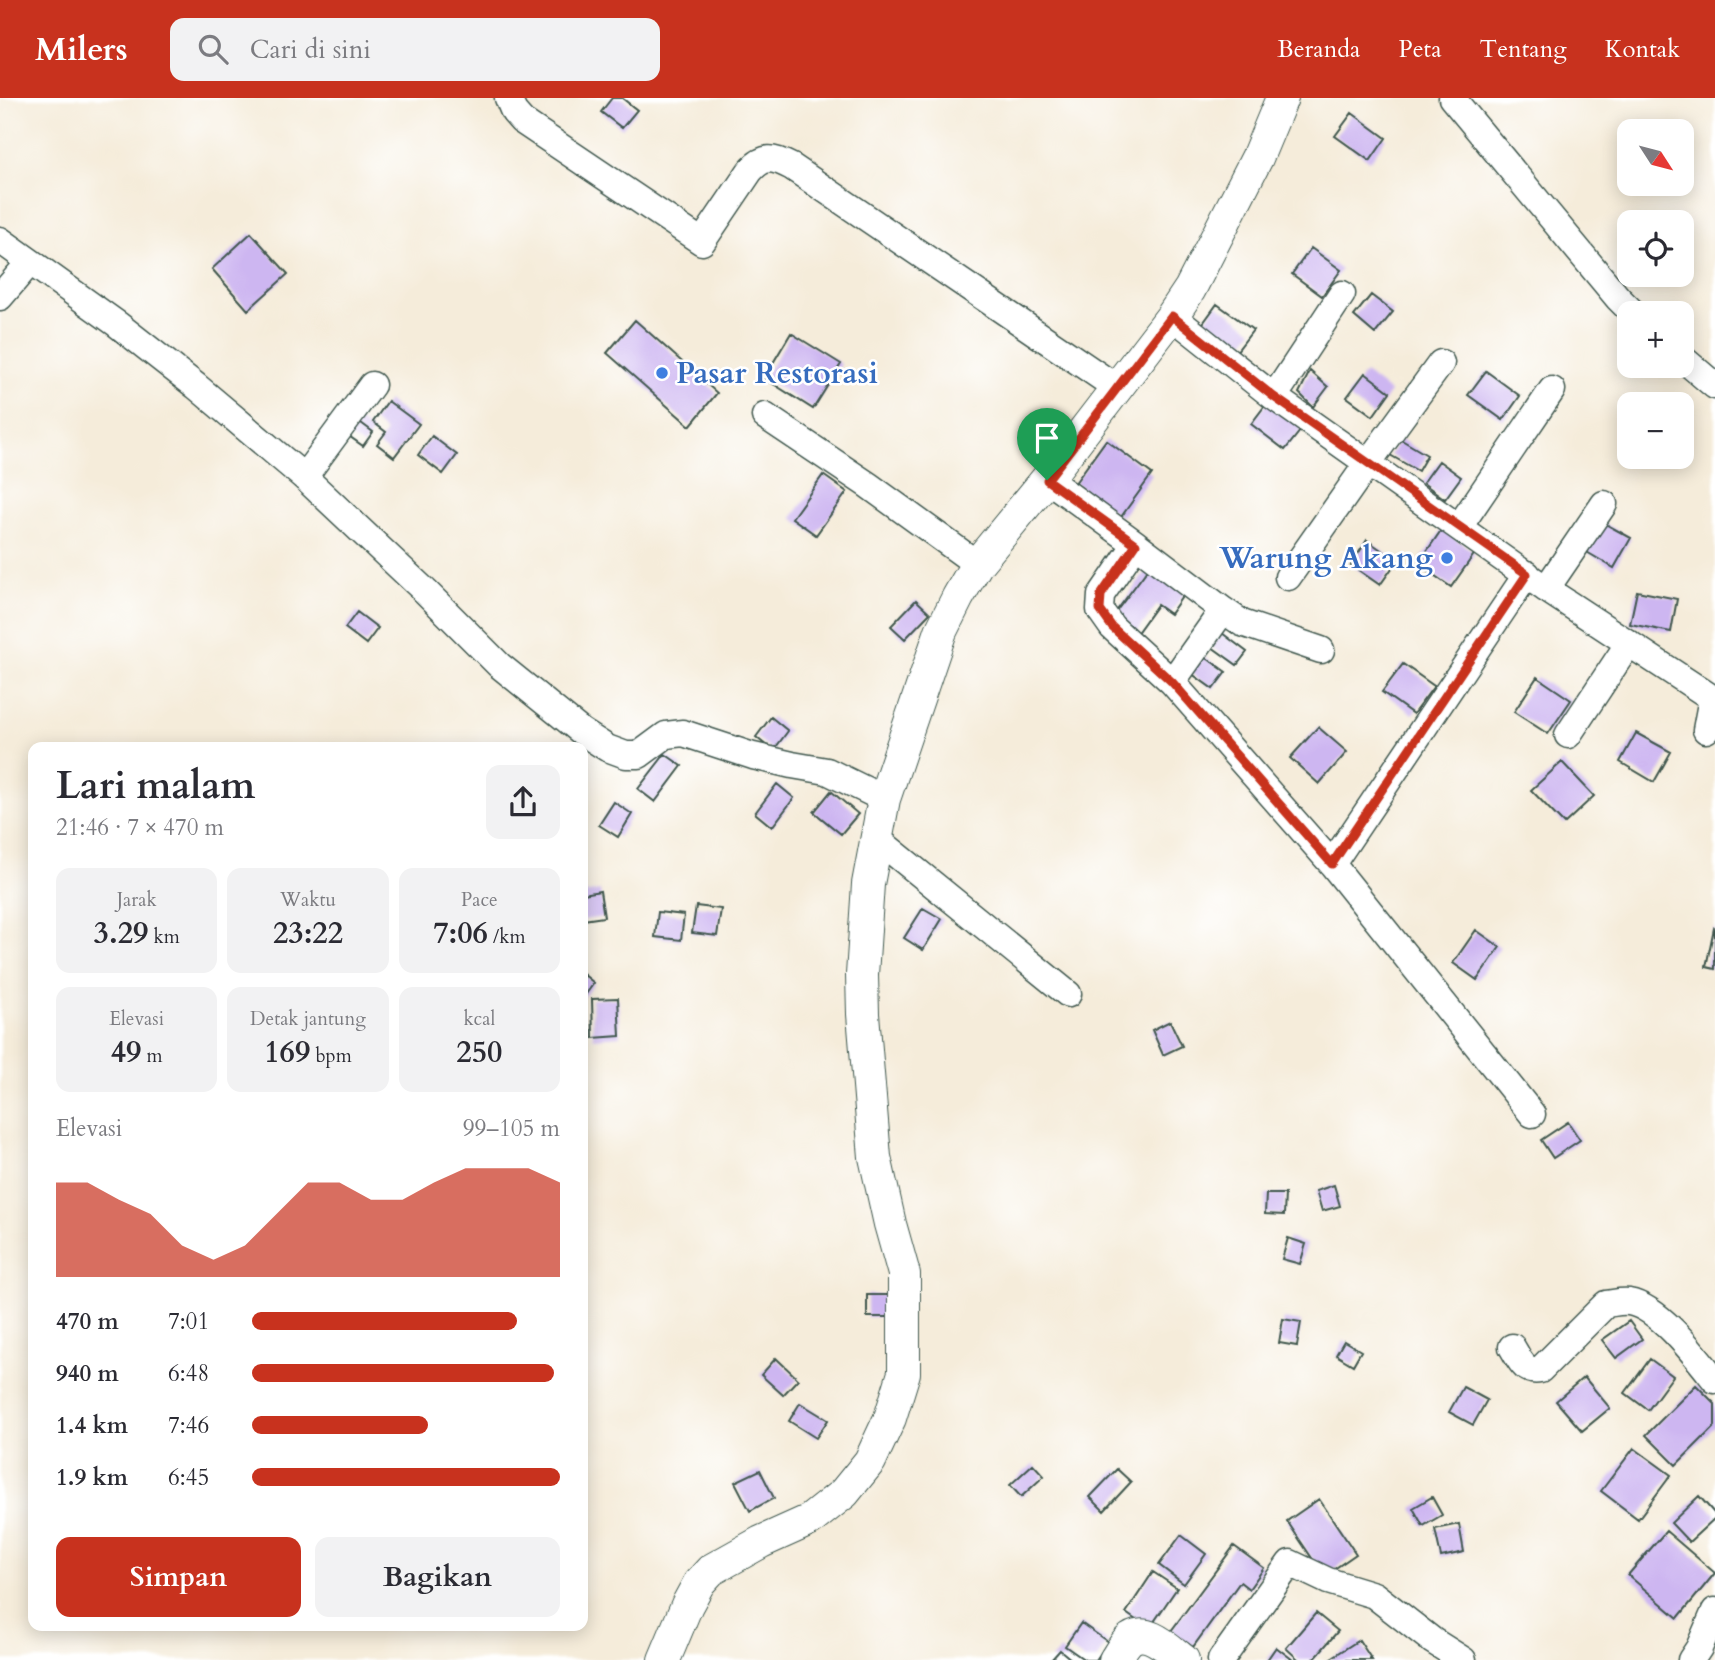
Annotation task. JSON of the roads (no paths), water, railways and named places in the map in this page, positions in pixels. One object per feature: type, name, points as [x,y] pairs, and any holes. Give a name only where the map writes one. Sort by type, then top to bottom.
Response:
[{"type":"street","points":[[508,98],[514,112],[522,121],[702,242],[758,162],[769,159],[780,161],[1117,388]]},
{"type":"street","points":[[664,1660],[687,1605],[699,1583],[711,1570],[761,1542],[810,1520],[844,1493],[870,1461],[890,1418],[904,1373],[904,1274],[876,1157],[862,975],[867,884],[884,799],[941,631],[977,564],[1047,480],[1190,289],[1257,158],[1282,98]]},
{"type":"street","points":[[1452,98],[1621,301]]},
{"type":"street","points":[[0,240],[117,324],[196,386],[304,477],[499,665],[582,732],[607,748],[625,755],[639,755],[666,735],[683,733],[752,756],[827,771],[884,799]]},
{"type":"street","points":[[0,297],[30,262]]},
{"type":"street","points":[[1274,397],[1342,293]]},
{"type":"street","points":[[1172,316],[1274,397],[1537,582],[1629,643],[1711,683],[1712,698],[1706,730]]},
{"type":"street","points":[[1288,577],[1441,363]]},
{"type":"street","points":[[1694,368],[1715,386]]},
{"type":"street","points":[[304,477],[372,385]]},
{"type":"street","points":[[1460,527],[1552,390]]},
{"type":"street","points":[[765,416],[868,485],[977,564]]},
{"type":"street","points":[[1047,480],[1242,624],[1321,650]]},
{"type":"street","points":[[1332,864],[1537,582],[1604,504]]},
{"type":"street","points":[[1136,544],[1101,595],[1100,610],[1112,627],[1172,682],[1332,864],[1532,1114]]},
{"type":"street","points":[[1172,682],[1223,610]]},
{"type":"street","points":[[1568,735],[1629,643]]},
{"type":"street","points":[[876,838],[1068,995]]},
{"type":"street","points":[[1512,1347],[1525,1368],[1532,1372],[1540,1370],[1606,1304],[1630,1302],[1661,1318],[1715,1380]]},
{"type":"street","points":[[1221,1660],[1290,1563],[1328,1581],[1374,1595],[1449,1656]]},
{"type":"street","points":[[1691,1660],[1715,1611]]},
{"type":"street","points":[[1115,1660],[1130,1638],[1148,1636],[1183,1660]]},
{"type":"place","name":"Pasar Restorasi","points":[[662,373]]},
{"type":"place","name":"Warung Akang","points":[[1447,558]]}]
